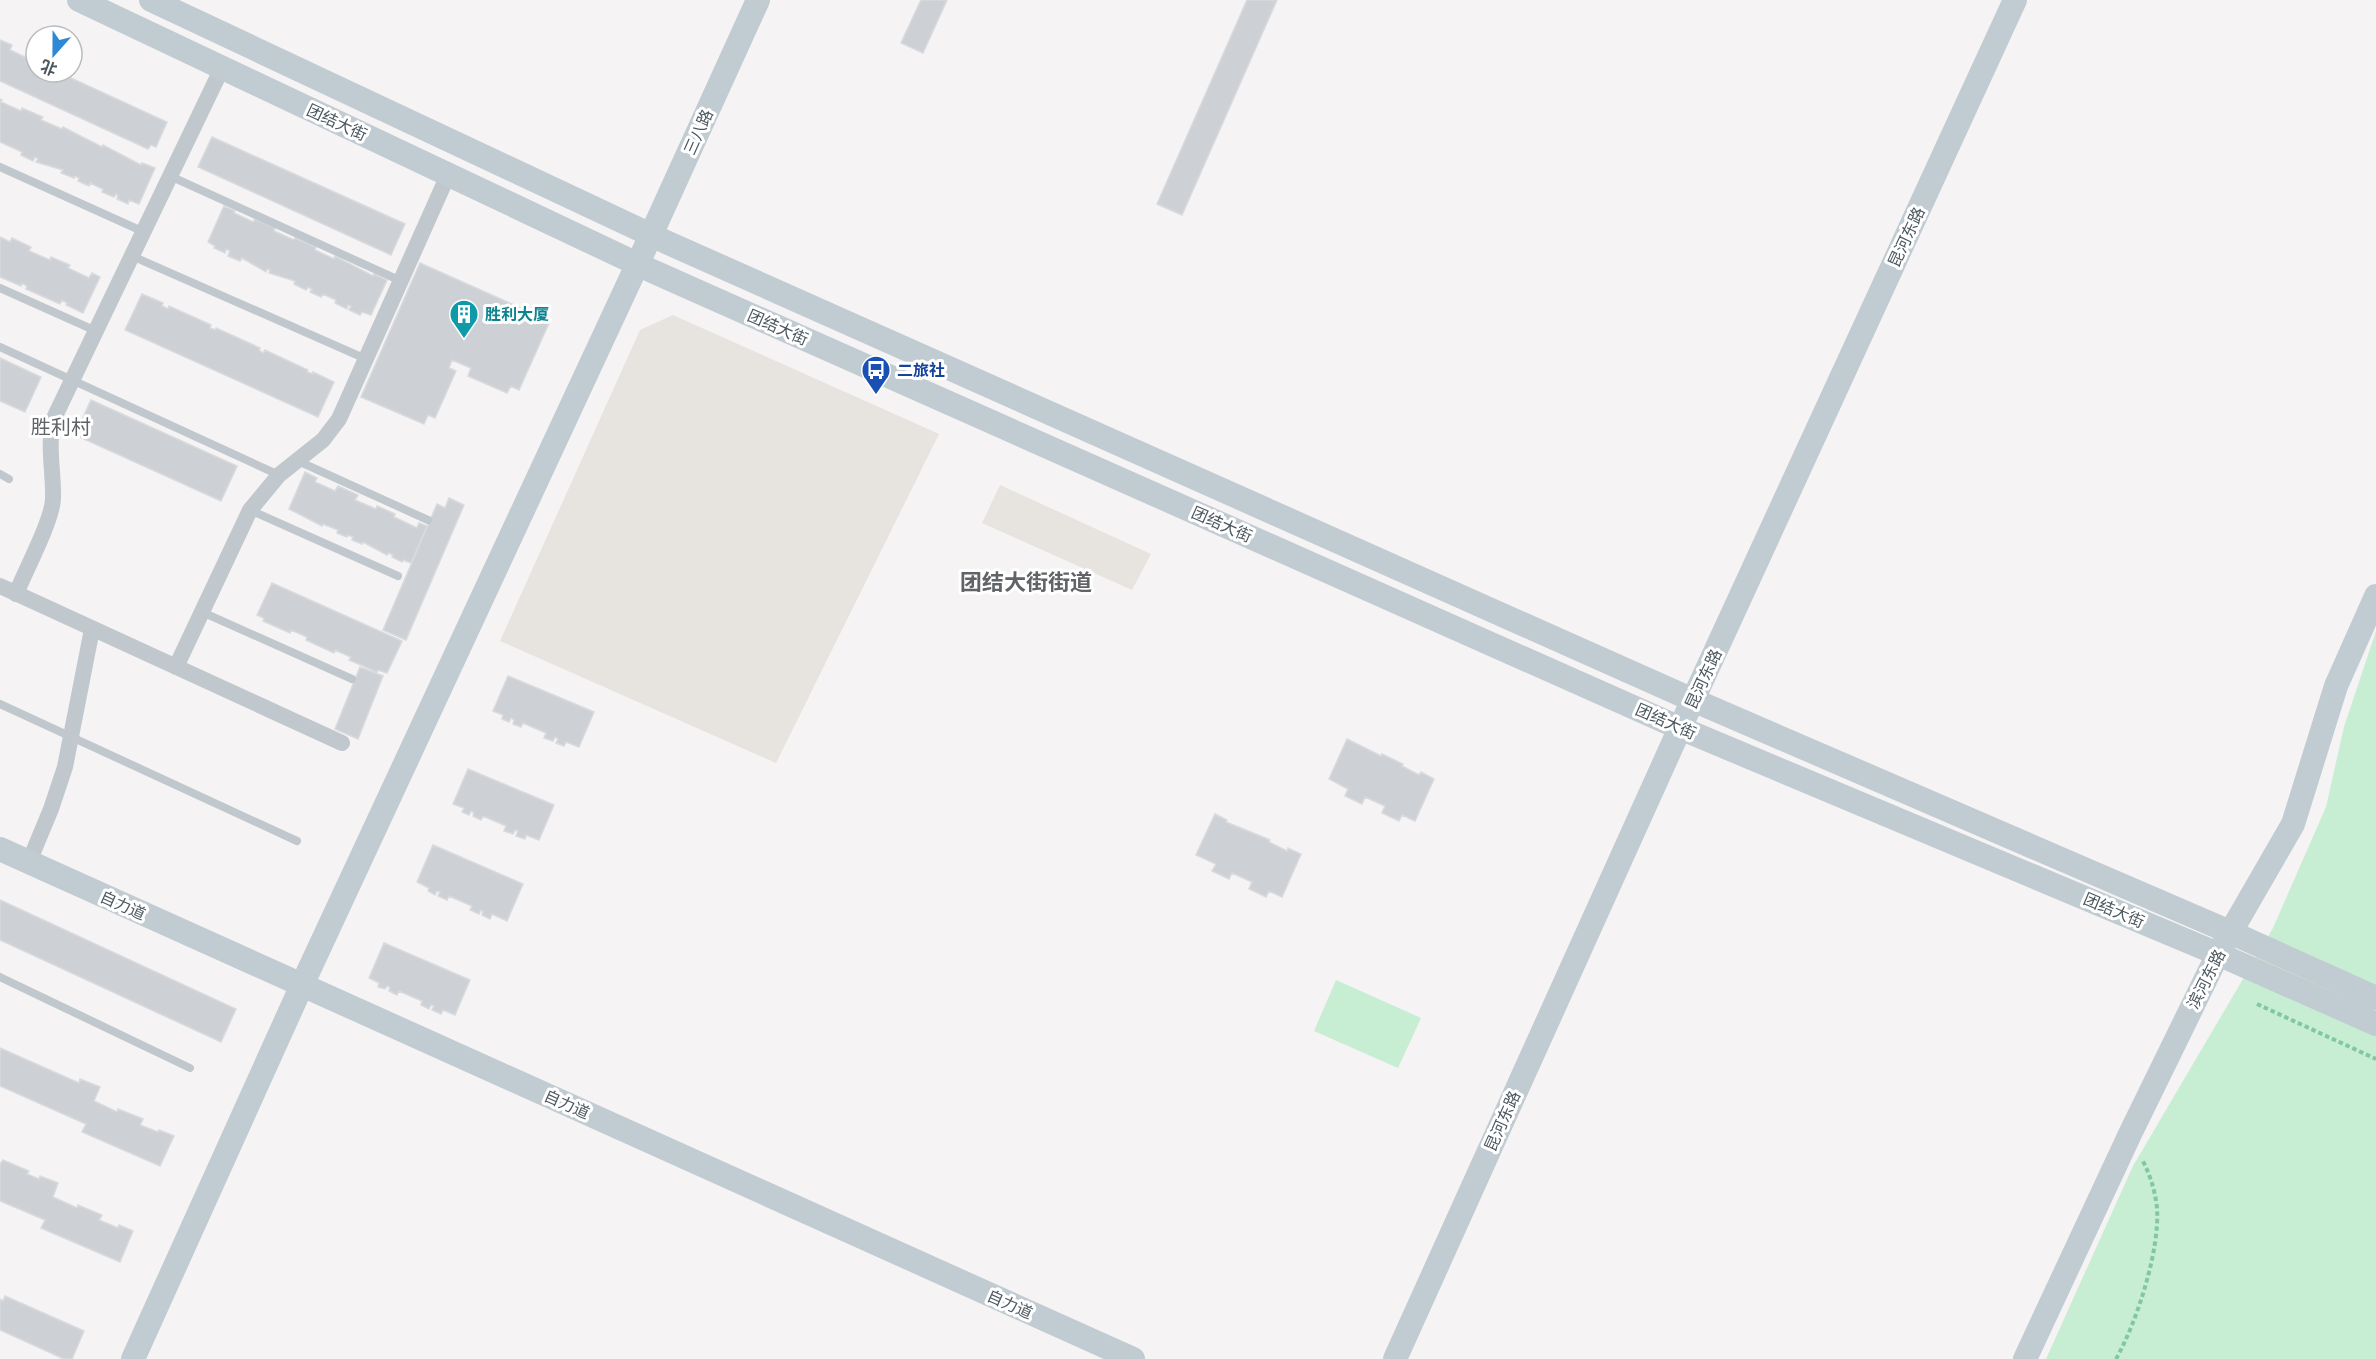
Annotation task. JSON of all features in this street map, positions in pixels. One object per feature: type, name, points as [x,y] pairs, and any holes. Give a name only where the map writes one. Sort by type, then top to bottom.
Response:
[{"type":"main road","name":"团结大街","points":[[79,0],[637,264],[1680,728],[2217,954],[2376,1024]]},
{"type":"main road","name":"团结大街","points":[[151,0],[651,235],[1693,700],[2230,932],[2376,998]]},
{"type":"main road","name":"三八路","points":[[133,1359],[302,985],[758,0]]},
{"type":"main road","name":"昆河东路","points":[[1395,1359],[1680,728],[2015,0]]},
{"type":"main road","name":"滨河东路","points":[[2025,1359],[2217,954],[2293,824],[2336,686],[2376,596]]},
{"type":"main road","name":"自力道","points":[[0,849],[1133,1359]]},
{"type":"street","points":[[16,594],[50,513],[53,500],[52,426],[222,68]]},
{"type":"street","points":[[176,667],[250,510],[279,475],[323,440],[339,419],[448,175]]},
{"type":"street","points":[[0,586],[342,743]]},
{"type":"street","points":[[29,862],[60,784],[92,629]]},
{"type":"lane","points":[[0,167],[144,232]]},
{"type":"lane","points":[[170,176],[401,281]]},
{"type":"lane","points":[[132,256],[366,359]]},
{"type":"lane","points":[[0,288],[96,332]]},
{"type":"lane","points":[[0,347],[279,475]]},
{"type":"lane","points":[[298,461],[428,520]]},
{"type":"lane","points":[[0,474],[9,479]]},
{"type":"lane","points":[[250,510],[398,576]]},
{"type":"lane","points":[[202,612],[352,679]]},
{"type":"lane","points":[[0,704],[297,841]]},
{"type":"lane","points":[[0,977],[190,1068]]},
{"type":"path","points":[[2257,1004],[2376,1059]]},
{"type":"path","points":[[2116,1359],[2137,1309],[2151,1266],[2157,1209],[2152,1181],[2130,1134]]},
{"type":"shaded area","points":[[673,315],[939,434],[776,763],[500,641],[640,330]]},
{"type":"shaded area","points":[[1000,485],[1151,554],[1132,590],[982,523]]},
{"type":"green space","points":[[2376,631],[2376,1359],[2046,1359],[2133,1166],[2273,928],[2326,807],[2344,727]]},
{"type":"green space","points":[[1336,980],[1421,1018],[1398,1068],[1314,1031]]},
{"type":"building","points":[[921,0],[947,0],[923,53],[901,43]]},
{"type":"building","points":[[1247,0],[1277,0],[1182,215],[1157,204]]},
{"type":"building","points":[[0,40],[12,45],[10,50],[24,56],[24,84],[84,84],[167,122],[156,147],[151,145],[148,149],[0,81]]},
{"type":"building","points":[[0,99],[1,102],[43,117],[41,120],[62,129],[63,127],[102,147],[103,145],[141,165],[142,163],[155,168],[139,204],[129,200],[128,204],[117,199],[116,194],[114,197],[102,192],[103,189],[78,181],[79,178],[75,176],[74,178],[61,173],[63,170],[36,162],[38,159],[35,157],[33,161],[21,155],[22,152],[0,142]]},
{"type":"building","points":[[212,137],[405,224],[391,255],[198,167]]},
{"type":"building","points":[[224,206],[253,222],[255,219],[275,228],[274,231],[316,247],[315,250],[334,259],[335,256],[373,276],[374,274],[387,280],[371,315],[362,312],[360,315],[349,310],[351,306],[348,305],[347,309],[335,303],[336,300],[323,294],[321,297],[310,292],[312,289],[308,287],[306,290],[294,284],[295,281],[269,273],[270,270],[267,269],[266,272],[242,258],[240,261],[228,256],[230,251],[226,249],[225,253],[214,248],[215,246],[208,242]]},
{"type":"building","points":[[0,237],[10,242],[12,238],[31,247],[29,251],[70,265],[68,268],[89,278],[92,273],[100,277],[83,313],[66,305],[67,303],[62,300],[60,304],[26,289],[27,286],[22,283],[21,286],[0,277]]},
{"type":"building","name":"胜利大厦","points":[[420,263],[550,321],[519,390],[511,386],[507,393],[468,376],[471,368],[452,360],[449,368],[456,371],[435,418],[428,415],[424,424],[361,397]]},
{"type":"building","points":[[142,294],[163,303],[162,306],[168,309],[169,306],[211,325],[210,328],[215,330],[216,328],[260,348],[259,350],[263,353],[265,350],[308,370],[307,372],[313,374],[313,372],[334,382],[318,417],[125,330]]},
{"type":"building","points":[[0,358],[41,377],[25,412],[0,401]]},
{"type":"building","points":[[91,400],[237,466],[221,501],[75,435]]},
{"type":"building","points":[[305,472],[317,478],[315,482],[335,491],[338,486],[358,495],[355,500],[395,514],[394,517],[417,528],[419,523],[427,526],[411,563],[403,560],[402,562],[389,553],[387,555],[363,542],[362,544],[352,540],[353,537],[337,533],[338,530],[323,524],[322,526],[289,509]]},
{"type":"building","points":[[449,498],[464,505],[406,640],[383,630],[437,504],[445,508]]},
{"type":"building","points":[[272,583],[402,641],[387,673],[378,670],[377,672],[349,660],[351,657],[335,650],[334,653],[306,640],[307,637],[291,630],[290,633],[263,621],[264,618],[257,615]]},
{"type":"building","points":[[360,667],[383,676],[358,739],[335,729]]},
{"type":"building","points":[[508,676],[594,712],[579,747],[566,742],[564,746],[556,743],[558,739],[555,737],[553,741],[544,738],[546,733],[523,723],[521,727],[513,724],[514,720],[511,718],[509,722],[502,719],[503,715],[493,711]]},
{"type":"building","points":[[1347,739],[1403,764],[1402,766],[1419,775],[1421,772],[1434,779],[1415,821],[1402,815],[1399,821],[1382,813],[1385,806],[1365,797],[1362,804],[1345,796],[1348,789],[1329,779]]},
{"type":"building","points":[[468,769],[554,805],[539,840],[526,835],[525,839],[516,836],[518,831],[515,830],[513,834],[504,831],[506,826],[483,816],[481,820],[473,816],[474,813],[471,811],[469,815],[462,812],[464,808],[453,804]]},
{"type":"building","points":[[1215,814],[1227,820],[1226,822],[1270,840],[1269,842],[1287,851],[1288,848],[1301,854],[1282,897],[1269,891],[1266,897],[1249,889],[1252,882],[1232,873],[1229,879],[1212,871],[1216,864],[1196,855]]},
{"type":"building","points":[[433,845],[523,884],[507,921],[492,914],[490,919],[482,915],[483,911],[481,910],[479,914],[470,910],[472,906],[449,896],[447,900],[438,896],[440,892],[437,891],[435,895],[428,891],[429,888],[417,882]]},
{"type":"building","points":[[0,900],[236,1009],[221,1042],[0,940]]},
{"type":"building","points":[[384,943],[470,980],[455,1015],[443,1010],[441,1014],[432,1010],[434,1006],[431,1005],[429,1009],[421,1005],[422,1001],[399,991],[397,995],[389,991],[390,987],[387,986],[385,989],[378,987],[379,983],[369,978]]},
{"type":"building","points":[[0,1048],[79,1083],[80,1079],[100,1087],[94,1101],[117,1112],[118,1109],[143,1119],[140,1125],[174,1136],[160,1166],[82,1132],[86,1124],[0,1086]]},
{"type":"building","points":[[3,1160],[29,1171],[27,1174],[58,1183],[53,1197],[77,1208],[78,1205],[102,1215],[99,1220],[133,1231],[120,1262],[41,1228],[45,1220],[0,1201],[0,1164]]},
{"type":"building","points":[[5,1296],[84,1331],[72,1359],[64,1359],[0,1330],[0,1299],[3,1301]]},
{"type":"place","name":"胜利大厦","points":[[464,340]]},
{"type":"place","name":"二旅社","points":[[876,396]]},
{"type":"district","name":"胜利村","points":[[61,427]]},
{"type":"district","name":"团结大街街道","points":[[1026,582]]}]
